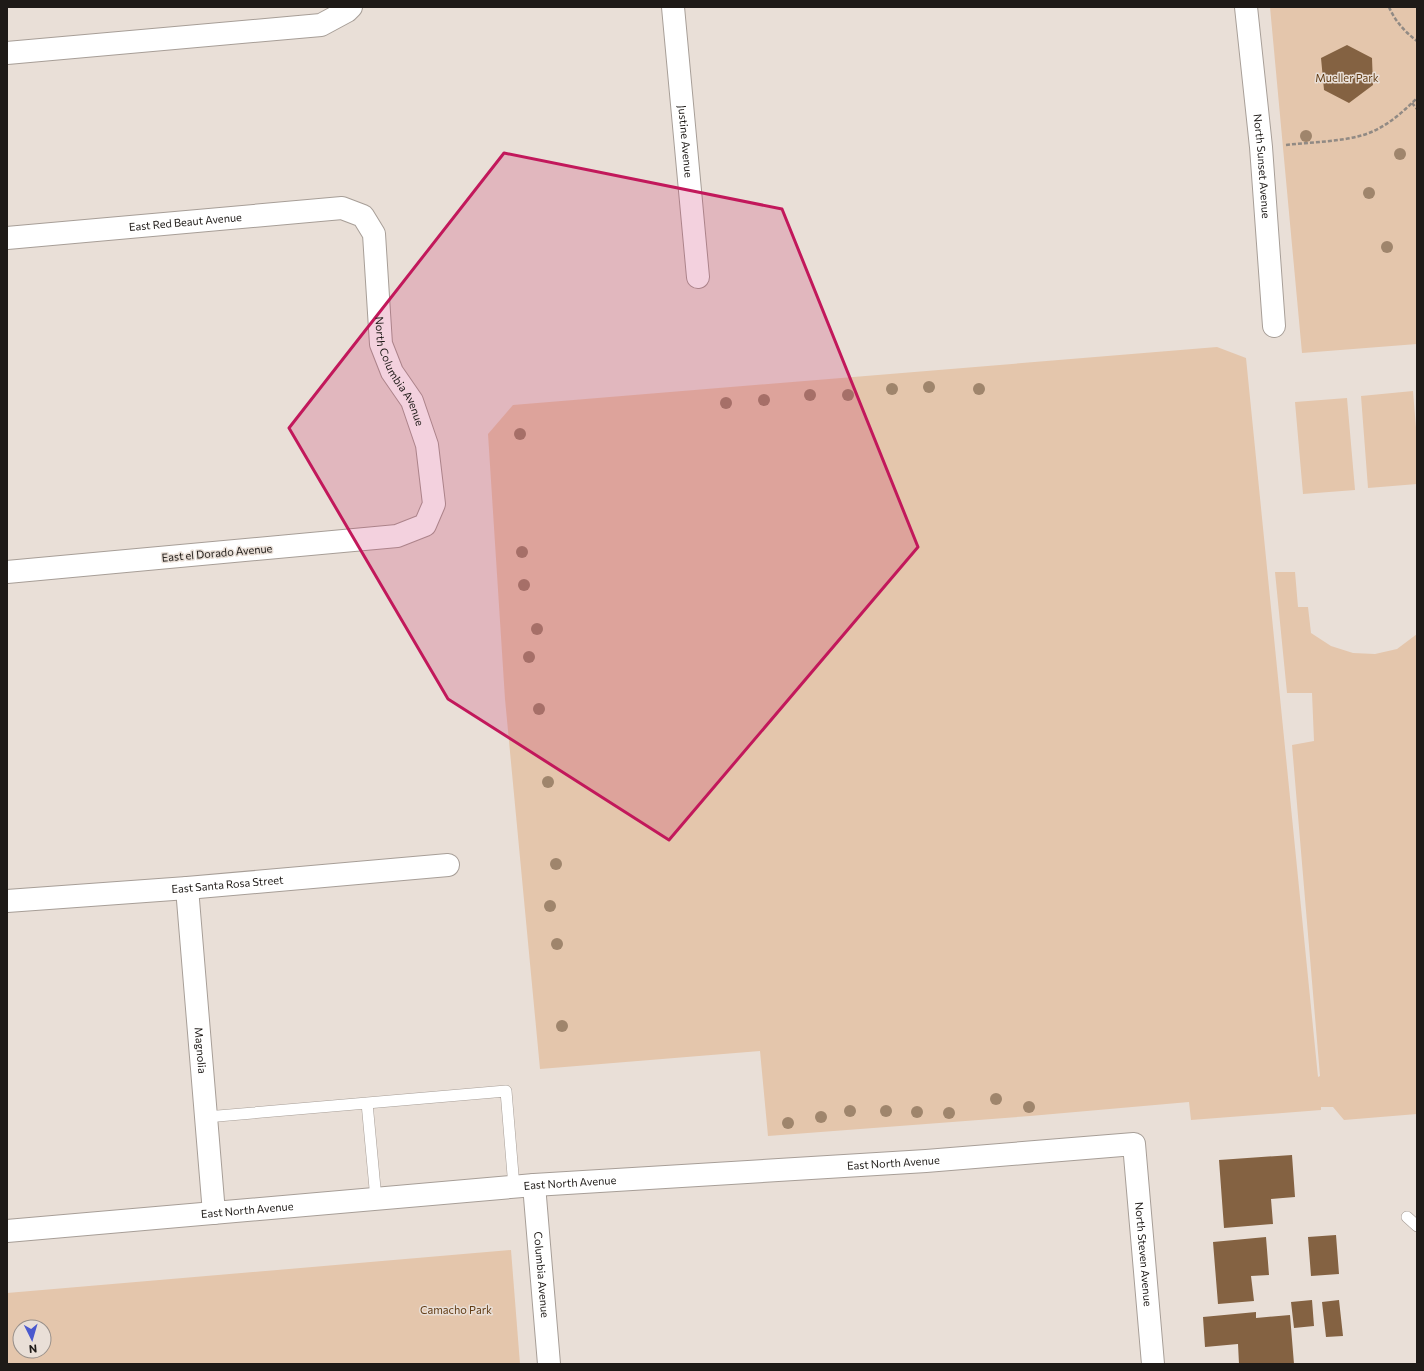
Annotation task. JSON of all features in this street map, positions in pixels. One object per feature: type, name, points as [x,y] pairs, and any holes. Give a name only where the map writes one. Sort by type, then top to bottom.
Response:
[{"type":"street","points":[[7,53],[321,25],[347,11],[351,7]]},
{"type":"street","name":"Justine Avenue","points":[[673,7],[698,277]]},
{"type":"street","name":"North Sunset Avenue","points":[[1246,7],[1260,147],[1274,326]]},
{"type":"street","name":"East Red Beaut Avenue","points":[[7,238],[342,208],[363,216]]},
{"type":"street","name":"North Columbia Avenue","points":[[363,216],[374,234],[381,344],[392,372],[412,401],[427,445],[434,504],[425,525]]},
{"type":"street","name":"East el Dorado Avenue","points":[[7,572],[397,536],[425,525]]},
{"type":"street","name":"East Santa Rosa Street","points":[[7,901],[186,888],[448,865]]},
{"type":"street","name":"Magnolia","points":[[186,888],[214,1213]]},
{"type":"street","name":"East North Avenue","points":[[7,1231],[524,1186],[926,1161],[1134,1144]]},
{"type":"street","name":"North Steven Avenue","points":[[1134,1144],[1153,1364]]},
{"type":"street","name":"Columbia Avenue","points":[[524,1186],[549,1364]]},
{"type":"lane","points":[[206,1117],[506,1091],[524,1186]]},
{"type":"lane","points":[[367,1103],[376,1199]]},
{"type":"lane","points":[[1407,1217],[1417,1226]]},
{"type":"path","points":[[1389,7],[1400,25],[1417,41]]},
{"type":"path","points":[[1260,147],[1340,140],[1364,134],[1385,124],[1404,112],[1417,98]]},
{"type":"path","points":[[1412,103],[1417,109]]},
{"type":"highlighted area","points":[[504,153],[782,209],[918,547],[669,840],[448,699],[289,428]]},
{"type":"green space","name":"Mueller Park","points":[[1270,7],[1417,7],[1417,344],[1302,353]]},
{"type":"green space","points":[[1217,347],[1246,358],[1318,1077],[1320,1076],[1292,745],[1314,741],[1312,693],[1287,693],[1275,572],[1295,572],[1298,607],[1308,607],[1311,633],[1331,646],[1353,653],[1375,654],[1397,649],[1417,634],[1417,1114],[1344,1120],[1333,1107],[1321,1107],[1321,1110],[1191,1120],[1189,1102],[768,1136],[760,1051],[540,1069],[505,699],[488,434],[513,405]]},
{"type":"green space","points":[[1413,391],[1417,440],[1417,484],[1368,488],[1361,396]]},
{"type":"green space","points":[[1347,398],[1355,490],[1303,494],[1295,402]]},
{"type":"green space","name":"Camacho Park","points":[[511,1250],[520,1364],[7,1364],[7,1293]]},
{"type":"building","points":[[1347,45],[1372,58],[1373,85],[1349,103],[1324,90],[1321,58]]},
{"type":"building","points":[[1292,1155],[1295,1197],[1271,1199],[1273,1224],[1224,1228],[1219,1160]]},
{"type":"building","points":[[1336,1235],[1339,1274],[1311,1276],[1308,1237]]},
{"type":"building","points":[[1266,1237],[1269,1275],[1251,1276],[1254,1301],[1218,1304],[1213,1242]]},
{"type":"building","points":[[1312,1300],[1314,1326],[1294,1328],[1291,1302]]},
{"type":"building","points":[[1339,1300],[1343,1336],[1326,1337],[1322,1302]]},
{"type":"building","points":[[1256,1312],[1256,1318],[1290,1315],[1294,1364],[1239,1364],[1238,1344],[1205,1347],[1203,1317]]}]
